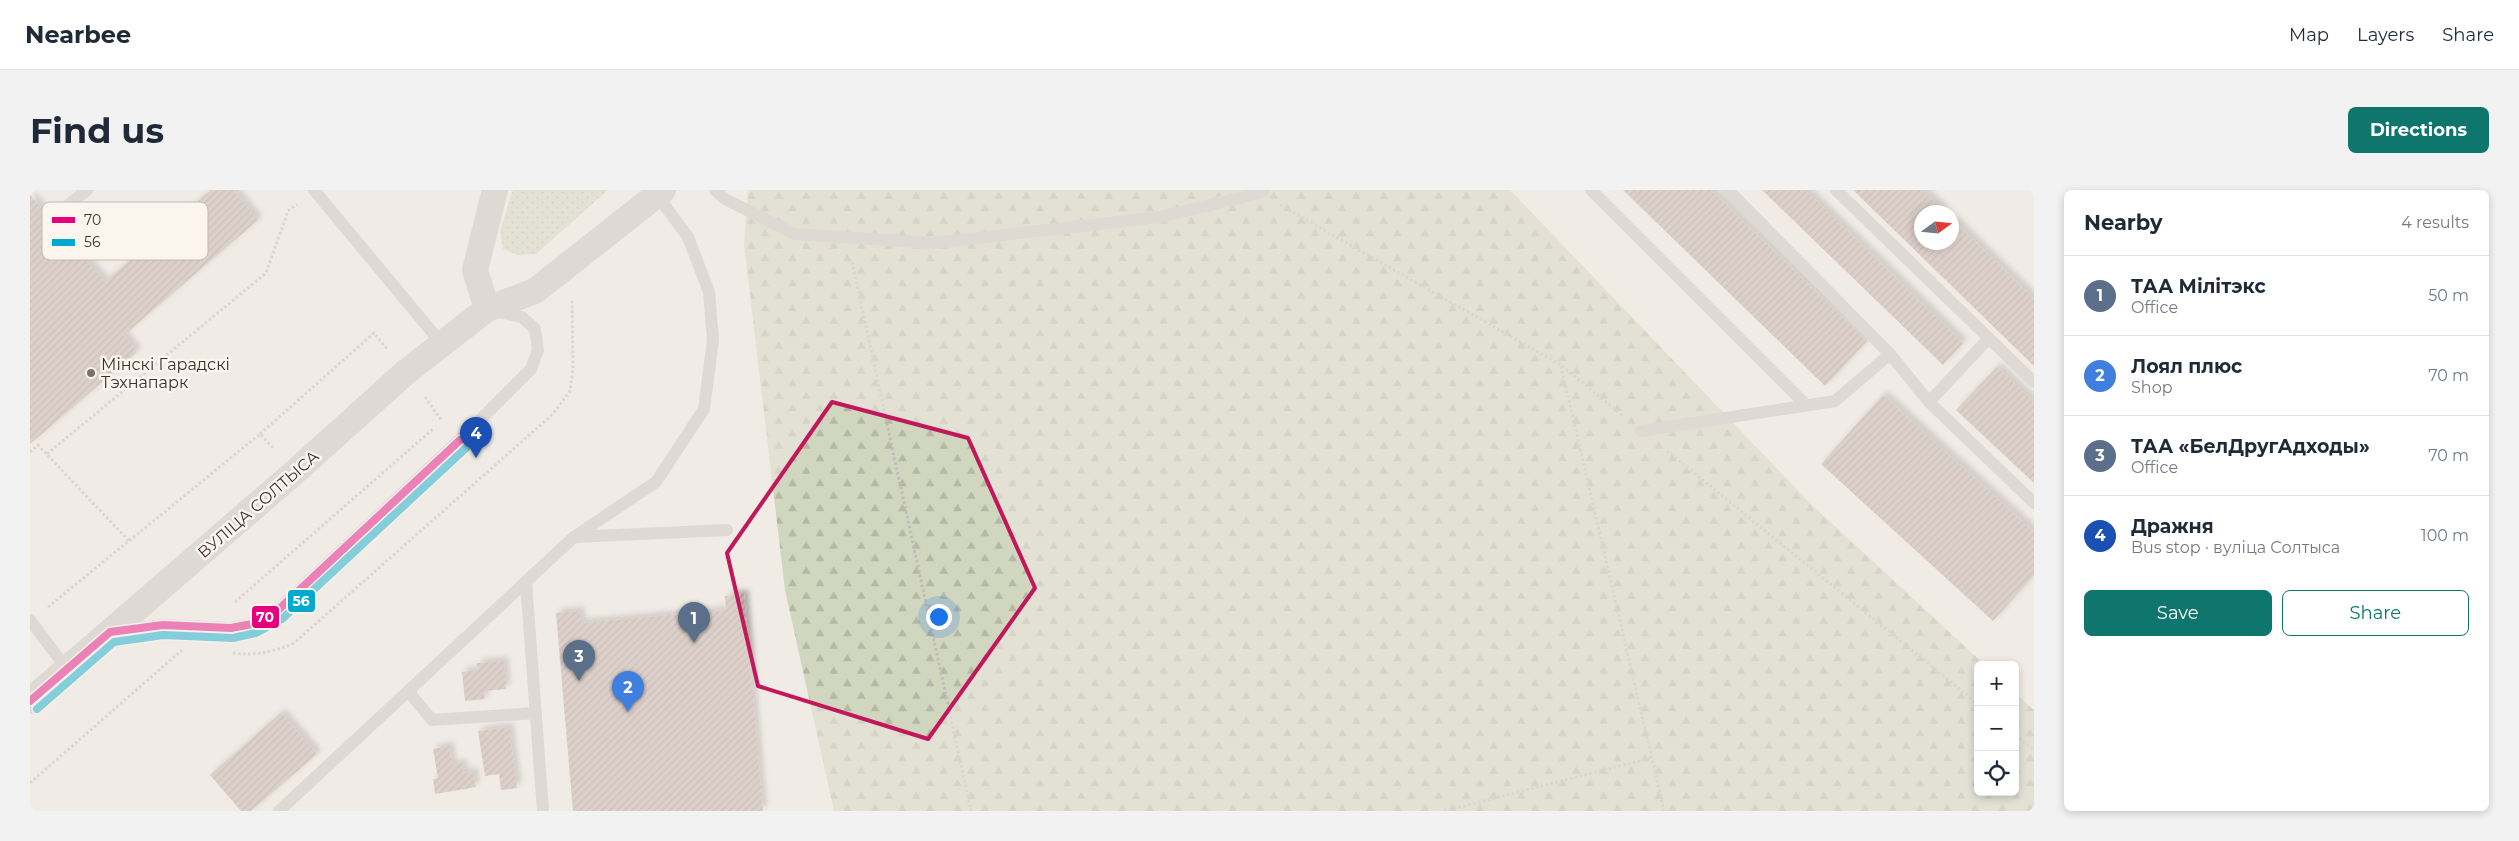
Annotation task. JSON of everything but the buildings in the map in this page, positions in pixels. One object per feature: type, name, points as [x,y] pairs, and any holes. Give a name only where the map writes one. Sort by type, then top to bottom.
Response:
[{"type":"street","points":[[487,309],[476,270],[495,190]]},
{"type":"street","name":"ВУЛІЦА СОЛТЫСА","points":[[30,700],[296,471],[406,372],[487,309],[535,291],[660,193]]},
{"type":"lane","points":[[73,202],[88,190]]},
{"type":"lane","points":[[314,190],[442,344]]},
{"type":"lane","points":[[715,190],[725,199],[795,234],[934,243],[1160,216],[1260,193],[1264,190]]},
{"type":"lane","points":[[1591,190],[1806,405]]},
{"type":"lane","points":[[1728,190],[1890,354],[1929,402],[2034,503]]},
{"type":"lane","points":[[1836,190],[2034,382]]},
{"type":"lane","points":[[279,811],[574,537],[656,482],[704,409],[713,340],[709,292],[688,237],[660,193]]},
{"type":"lane","points":[[110,632],[163,624],[231,628],[252,624],[276,611],[472,428],[531,370],[538,350],[534,329],[522,317],[487,309]]},
{"type":"lane","points":[[1929,402],[1989,338]]},
{"type":"lane","points":[[1642,431],[1835,401],[1890,354]]},
{"type":"lane","points":[[574,537],[727,530]]},
{"type":"lane","points":[[526,582],[543,811]]},
{"type":"lane","points":[[30,620],[67,669]]},
{"type":"lane","points":[[408,691],[432,720],[536,713]]},
{"type":"lane","points":[[294,797],[298,811]]},
{"type":"path","points":[[47,454],[266,273],[288,211],[300,201]]},
{"type":"path","points":[[846,237],[971,811]]},
{"type":"path","points":[[30,620],[260,434],[374,333],[406,372]]},
{"type":"path","points":[[1560,365],[1664,811]]},
{"type":"path","points":[[260,434],[296,471]]},
{"type":"path","points":[[30,452],[38,444],[129,541]]},
{"type":"path","points":[[2019,738],[2034,750]]},
{"type":"path","points":[[1444,811],[1652,758]]},
{"type":"highlighted area","points":[[832,402],[968,438],[1035,588],[928,739],[758,686],[727,553]]},
{"type":"green space","points":[[513,190],[608,190],[536,254],[518,255],[503,249],[500,231]]},
{"type":"green space","points":[[748,190],[1510,190],[1811,504],[1981,661],[1974,661],[1974,796],[2019,796],[2019,697],[2034,710],[2034,811],[834,811],[785,590],[744,244]]},
{"type":"transit line","name":"70","points":[[30,701],[110,632],[163,625],[231,628],[252,624],[277,611],[460,440]]},
{"type":"transit line","name":"56","points":[[37,709],[114,642],[163,635],[233,638],[256,633],[282,619],[467,447]]},
{"type":"place","name":"Мінскі Гарадскі Тэхнапарк","points":[[91,373]]},
{"type":"place","name":"Дражня","points":[[476,458]]},
{"type":"place","name":"ТАА Мілітэкс","points":[[694,643]]},
{"type":"place","name":"ТАА «БелДругАдходы»","points":[[579,681]]},
{"type":"place","name":"Лоял плюс","points":[[628,712]]}]
